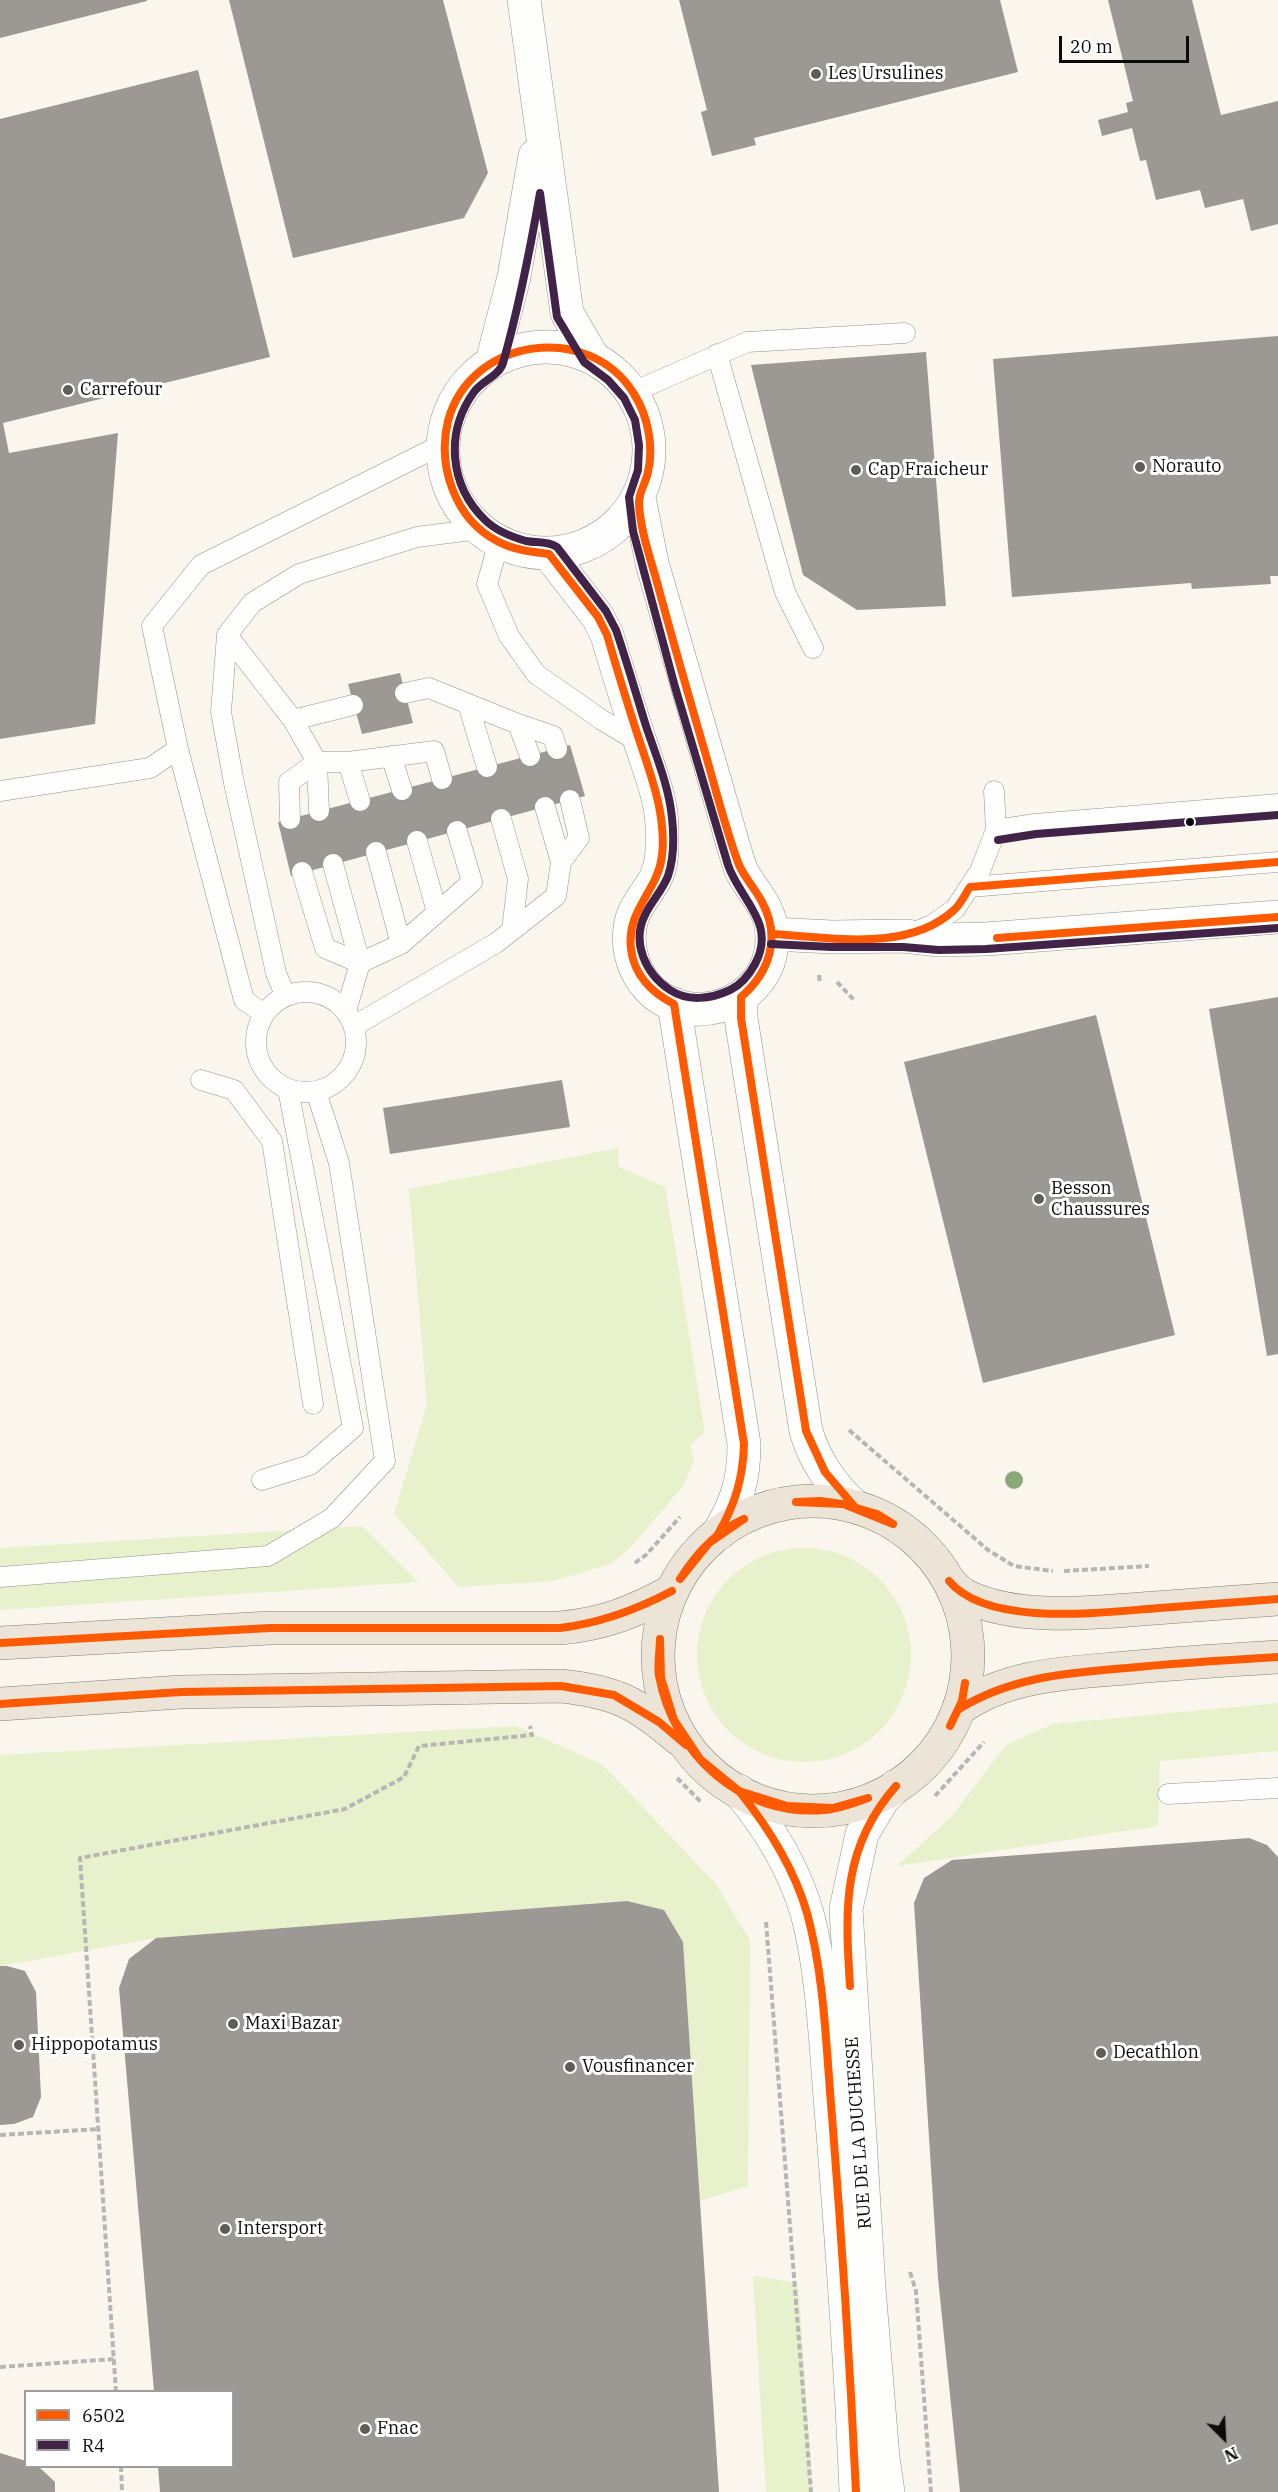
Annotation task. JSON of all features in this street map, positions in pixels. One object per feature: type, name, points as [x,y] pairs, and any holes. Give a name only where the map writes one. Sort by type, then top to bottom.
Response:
[{"type":"main road","points":[[0,1704],[181,1692],[561,1686],[614,1695],[659,1722],[686,1745],[710,1772],[757,1801],[819,1811],[859,1804],[896,1786],[927,1761],[940,1745],[959,1709],[967,1677],[968,1644],[962,1612],[940,1566],[916,1540],[887,1519],[854,1506],[819,1501],[783,1504],[749,1515],[718,1534],[692,1560],[672,1591],[660,1634],[659,1679],[669,1713],[686,1745]]},
{"type":"main road","points":[[949,1581],[966,1596],[987,1604],[1031,1611],[1105,1611],[1278,1599]]},
{"type":"main road","points":[[0,1643],[270,1628],[560,1628],[581,1626],[626,1615],[672,1591]]},
{"type":"main road","points":[[959,1709],[994,1690],[1046,1675],[1278,1657]]},
{"type":"street","points":[[524,0],[567,313],[591,357]]},
{"type":"street","points":[[492,362],[514,277],[540,128]]},
{"type":"street","points":[[558,347],[591,357],[615,372],[633,392],[645,417],[650,444],[648,471],[639,498],[622,520],[601,538],[576,549],[549,554],[523,551],[489,536],[458,504],[446,476],[443,444],[450,412],[466,383],[492,362],[524,349],[558,347]]},
{"type":"street","points":[[549,554],[598,617],[607,636],[657,793],[663,824],[662,858],[657,876],[638,904],[631,921],[630,948],[637,970],[658,996],[674,1004],[692,1009],[709,1009],[725,1005],[741,997],[755,984],[767,965],[772,934],[768,912],[742,872],[734,848],[651,563],[639,498]]},
{"type":"street","points":[[772,934],[832,937],[904,936],[939,940],[986,939],[1278,917]]},
{"type":"street","points":[[741,997],[741,1018],[806,1431],[809,1442],[823,1468],[842,1495],[854,1506]]},
{"type":"street","points":[[674,1004],[744,1443],[743,1480],[737,1501],[718,1534]]},
{"type":"street","name":"RUE DE LA DUCHESSE","points":[[888,2492],[883,2458],[869,2289],[846,1910],[862,1834],[883,1799],[896,1786]]},
{"type":"street","name":"RUE DE LA DUCHESSE","points":[[739,1791],[768,1830],[792,1876],[806,1912],[817,1960],[839,2205],[853,2488]]},
{"type":"lane","points":[[633,392],[747,342],[906,333]]},
{"type":"lane","points":[[717,354],[785,592],[813,648]]},
{"type":"lane","points":[[264,1014],[244,1000],[178,749],[152,626],[201,565],[443,444]]},
{"type":"lane","points":[[285,995],[276,973],[234,783],[221,712],[227,635],[252,603],[299,574],[417,537],[489,536],[487,584],[509,636],[536,674],[602,720],[640,743]]},
{"type":"lane","points":[[227,635],[293,720],[317,762],[320,811]]},
{"type":"lane","points":[[405,693],[429,688],[553,736],[557,748]]},
{"type":"lane","points":[[468,704],[487,767]]},
{"type":"lane","points":[[293,720],[353,705]]},
{"type":"lane","points":[[518,724],[530,756]]},
{"type":"lane","points":[[0,791],[150,768],[178,749]]},
{"type":"lane","points":[[290,819],[290,782],[317,762],[348,762],[434,751],[442,779]]},
{"type":"lane","points":[[392,756],[402,790]]},
{"type":"lane","points":[[348,762],[360,801]]},
{"type":"lane","points":[[904,936],[933,926],[955,909],[970,887],[987,857],[996,830],[994,791]]},
{"type":"lane","points":[[561,862],[579,838],[570,800]]},
{"type":"lane","points":[[996,830],[1035,824],[1278,804]]},
{"type":"lane","points":[[350,1019],[496,943],[555,896],[561,862],[545,807]]},
{"type":"lane","points":[[501,819],[518,879],[512,930]]},
{"type":"lane","points":[[303,872],[325,948],[360,963],[401,944],[472,882],[457,831]]},
{"type":"lane","points":[[417,841],[437,912]]},
{"type":"lane","points":[[376,852],[401,944]]},
{"type":"lane","points":[[970,887],[1278,862]]},
{"type":"lane","points":[[333,864],[360,963],[350,1019]]},
{"type":"lane","points":[[302,991],[319,993],[334,1000],[350,1019],[357,1043],[353,1059],[345,1074],[332,1085],[316,1091],[288,1089],[277,1083],[260,1062],[255,1046],[257,1029],[264,1014],[273,1003],[285,995],[302,991]]},
{"type":"lane","points":[[201,1080],[234,1090],[272,1141],[313,1404]]},
{"type":"lane","points":[[262,1480],[310,1465],[353,1428],[288,1089]]},
{"type":"lane","points":[[0,1576],[268,1556],[332,1518],[385,1461],[339,1163],[316,1091]]},
{"type":"lane","points":[[1168,1794],[1278,1788]]},
{"type":"path","points":[[837,982],[855,1001]]},
{"type":"path","points":[[842,1424],[988,1550],[1014,1566],[1058,1571],[1153,1566]]},
{"type":"path","points":[[632,1565],[653,1548],[685,1511]]},
{"type":"path","points":[[116,2390],[80,1858],[345,1809],[404,1777],[418,1746],[532,1735]]},
{"type":"path","points":[[931,1800],[985,1741]]},
{"type":"path","points":[[676,1776],[708,1810]]},
{"type":"path","points":[[765,1914],[811,2492]]},
{"type":"path","points":[[0,2134],[99,2129]]},
{"type":"path","points":[[0,2367],[115,2359]]},
{"type":"path","points":[[121,2468],[122,2492]]},
{"type":"green space","points":[[618,1148],[619,1167],[665,1187],[705,1432],[690,1445],[694,1461],[683,1486],[632,1546],[611,1564],[553,1581],[459,1587],[394,1514],[427,1404],[409,1189]]},
{"type":"green space","points":[[362,1526],[418,1582],[0,1610],[0,1548]]},
{"type":"green space","points":[[804,1548],[825,1550],[845,1556],[880,1579],[903,1614],[909,1634],[911,1655],[909,1676],[903,1696],[880,1731],[845,1754],[825,1760],[804,1762],[783,1760],[763,1754],[728,1731],[705,1696],[699,1676],[697,1655],[699,1634],[705,1614],[728,1579],[763,1556],[783,1550]]},
{"type":"green space","points":[[1278,1703],[1278,1751],[1160,1761],[1158,1826],[897,1866],[951,1817],[1006,1745],[1053,1724]]},
{"type":"green space","points":[[516,1726],[603,1765],[715,1883],[750,1940],[748,2186],[700,2201],[683,1942],[664,1910],[627,1901],[156,1938],[0,1966],[0,1755]]},
{"type":"green space","points":[[753,2276],[798,2283],[813,2492],[766,2492]]},
{"type":"building","points":[[0,0],[147,0],[147,1],[0,38]]},
{"type":"building","points":[[229,0],[443,0],[488,173],[464,218],[293,258]]},
{"type":"building","points":[[679,0],[1000,0],[1018,72],[754,138],[756,145],[712,156],[701,112],[707,110]]},
{"type":"building","points":[[1108,0],[1192,0],[1221,115],[1278,101],[1278,224],[1251,231],[1243,199],[1205,208],[1200,190],[1156,200],[1146,160],[1140,161],[1132,128],[1102,136],[1098,120],[1128,112],[1126,103],[1133,101]]},
{"type":"building","name":"Carrefour","points":[[198,70],[270,357],[3,423],[9,453],[118,433],[95,724],[0,739],[0,119]]},
{"type":"building","name":"Norauto","points":[[1278,336],[1278,576],[1270,576],[1271,584],[1192,589],[1191,583],[1012,597],[993,359]]},
{"type":"building","name":"Cap Fraicheur","points":[[926,352],[946,606],[857,610],[803,575],[751,365]]},
{"type":"building","points":[[400,673],[413,723],[362,734],[348,684]]},
{"type":"building","points":[[570,745],[585,796],[291,876],[278,822]]},
{"type":"building","points":[[1278,997],[1278,1354],[1267,1356],[1209,1009]]},
{"type":"building","name":"Besson Chaussures","points":[[1096,1015],[1175,1335],[983,1383],[904,1062]]},
{"type":"building","points":[[562,1080],[570,1127],[390,1154],[383,1108]]},
{"type":"building","name":"Decathlon","points":[[1249,1838],[1267,1845],[1278,1857],[1278,2492],[960,2492],[938,2278],[914,1903],[924,1878],[952,1860]]},
{"type":"building","points":[[627,1901],[664,1910],[683,1942],[719,2492],[160,2492],[158,2468],[234,2468],[234,2390],[154,2390],[119,1988],[129,1959],[156,1938]]},
{"type":"building","name":"Hippopotamus","points":[[0,1966],[25,1971],[36,1992],[41,2097],[33,2117],[14,2124],[0,2125]]},
{"type":"building","points":[[0,2453],[24,2460],[24,2468],[40,2468],[55,2482],[55,2492],[0,2492]]},
{"type":"transit line","name":"R4","points":[[540,193],[557,317],[584,362],[608,380],[624,398],[635,420],[639,445],[638,470],[629,497],[633,531],[675,687],[728,865],[754,912],[762,936],[761,949],[753,968],[738,985],[715,995],[692,998],[670,990],[648,967],[640,947],[641,926],[645,915],[666,881],[670,869],[673,825],[665,783],[616,630],[606,611],[557,547],[521,539],[489,524],[473,506],[458,475],[455,458],[458,424],[474,392],[498,371],[503,363],[524,278],[540,193]]},
{"type":"transit line","name":"6502","points":[[718,1534],[737,1491],[744,1444],[674,1004],[645,982],[636,967],[631,949],[633,923],[655,880],[662,856],[662,823],[651,774],[607,635],[598,617],[549,554],[509,547],[482,531],[470,519],[453,490],[445,456],[448,421],[461,393],[480,371],[505,356],[533,349],[562,348],[589,356],[614,371],[634,394],[646,422],[650,442],[650,462],[639,503],[644,534],[729,835],[739,865],[762,902],[771,928],[770,953],[759,977],[741,997],[741,1018],[806,1431],[825,1472],[854,1506]]},
{"type":"transit line","name":"R4","points":[[998,840],[1036,834],[1278,815]]},
{"type":"transit line","name":"6502","points":[[772,934],[843,939],[891,937],[935,924],[956,908],[970,887],[1278,862]]},
{"type":"transit line","name":"6502","points":[[997,938],[1278,917]]},
{"type":"transit line","name":"R4","points":[[771,944],[939,950],[986,949],[1278,928]]},
{"type":"transit line","name":"6502","points":[[796,1502],[820,1501],[842,1504]]},
{"type":"transit line","name":"6502","points":[[796,1502],[842,1504]]},
{"type":"transit line","name":"6502","points":[[846,1505],[877,1514],[893,1524]]},
{"type":"transit line","name":"6502","points":[[846,1505],[893,1524]]},
{"type":"transit line","name":"6502","points":[[680,1579],[708,1544],[724,1530],[744,1519]]},
{"type":"transit line","name":"6502","points":[[680,1579],[709,1543],[744,1519]]},
{"type":"transit line","name":"6502","points":[[949,1581],[967,1596],[991,1606],[1048,1614],[1079,1614],[1278,1599]]},
{"type":"transit line","name":"6502","points":[[0,1643],[270,1628],[560,1628],[618,1615],[672,1591]]},
{"type":"transit line","name":"6502","points":[[660,1639],[661,1678],[674,1720],[700,1759],[739,1791],[787,1806],[833,1808],[868,1798]]},
{"type":"transit line","name":"6502","points":[[660,1639],[658,1671],[667,1705],[679,1731],[696,1755],[716,1775],[739,1792],[765,1803],[794,1809],[824,1810],[846,1806],[868,1798]]},
{"type":"transit line","name":"6502","points":[[959,1709],[999,1690],[1040,1678],[1083,1672],[1278,1657]]},
{"type":"transit line","name":"6502","points":[[950,1726],[962,1701],[965,1683]]},
{"type":"transit line","name":"6502","points":[[0,1704],[181,1692],[561,1686],[614,1695],[659,1722],[686,1745]]},
{"type":"transit line","name":"6502","points":[[850,1986],[848,1905],[856,1856],[865,1832],[878,1809],[896,1786]]},
{"type":"transit line","name":"6502","points":[[739,1791],[770,1834],[795,1880],[807,1913],[818,1963],[839,2210],[856,2492]]},
{"type":"place","name":"Les Ursulines","points":[[816,74]]},
{"type":"place","name":"Carrefour","points":[[68,390]]},
{"type":"place","name":"Norauto","points":[[1140,467]]},
{"type":"place","name":"Cap Fraicheur","points":[[856,470]]},
{"type":"place","name":"Besson Chaussures","points":[[1039,1199]]},
{"type":"place","name":"Maxi Bazar","points":[[233,2024]]},
{"type":"place","name":"Hippopotamus","points":[[19,2045]]},
{"type":"place","name":"Decathlon","points":[[1101,2053]]},
{"type":"place","name":"Vousfinancer","points":[[570,2067]]},
{"type":"place","name":"Intersport","points":[[225,2229]]},
{"type":"place","name":"Fnac","points":[[365,2429]]}]
